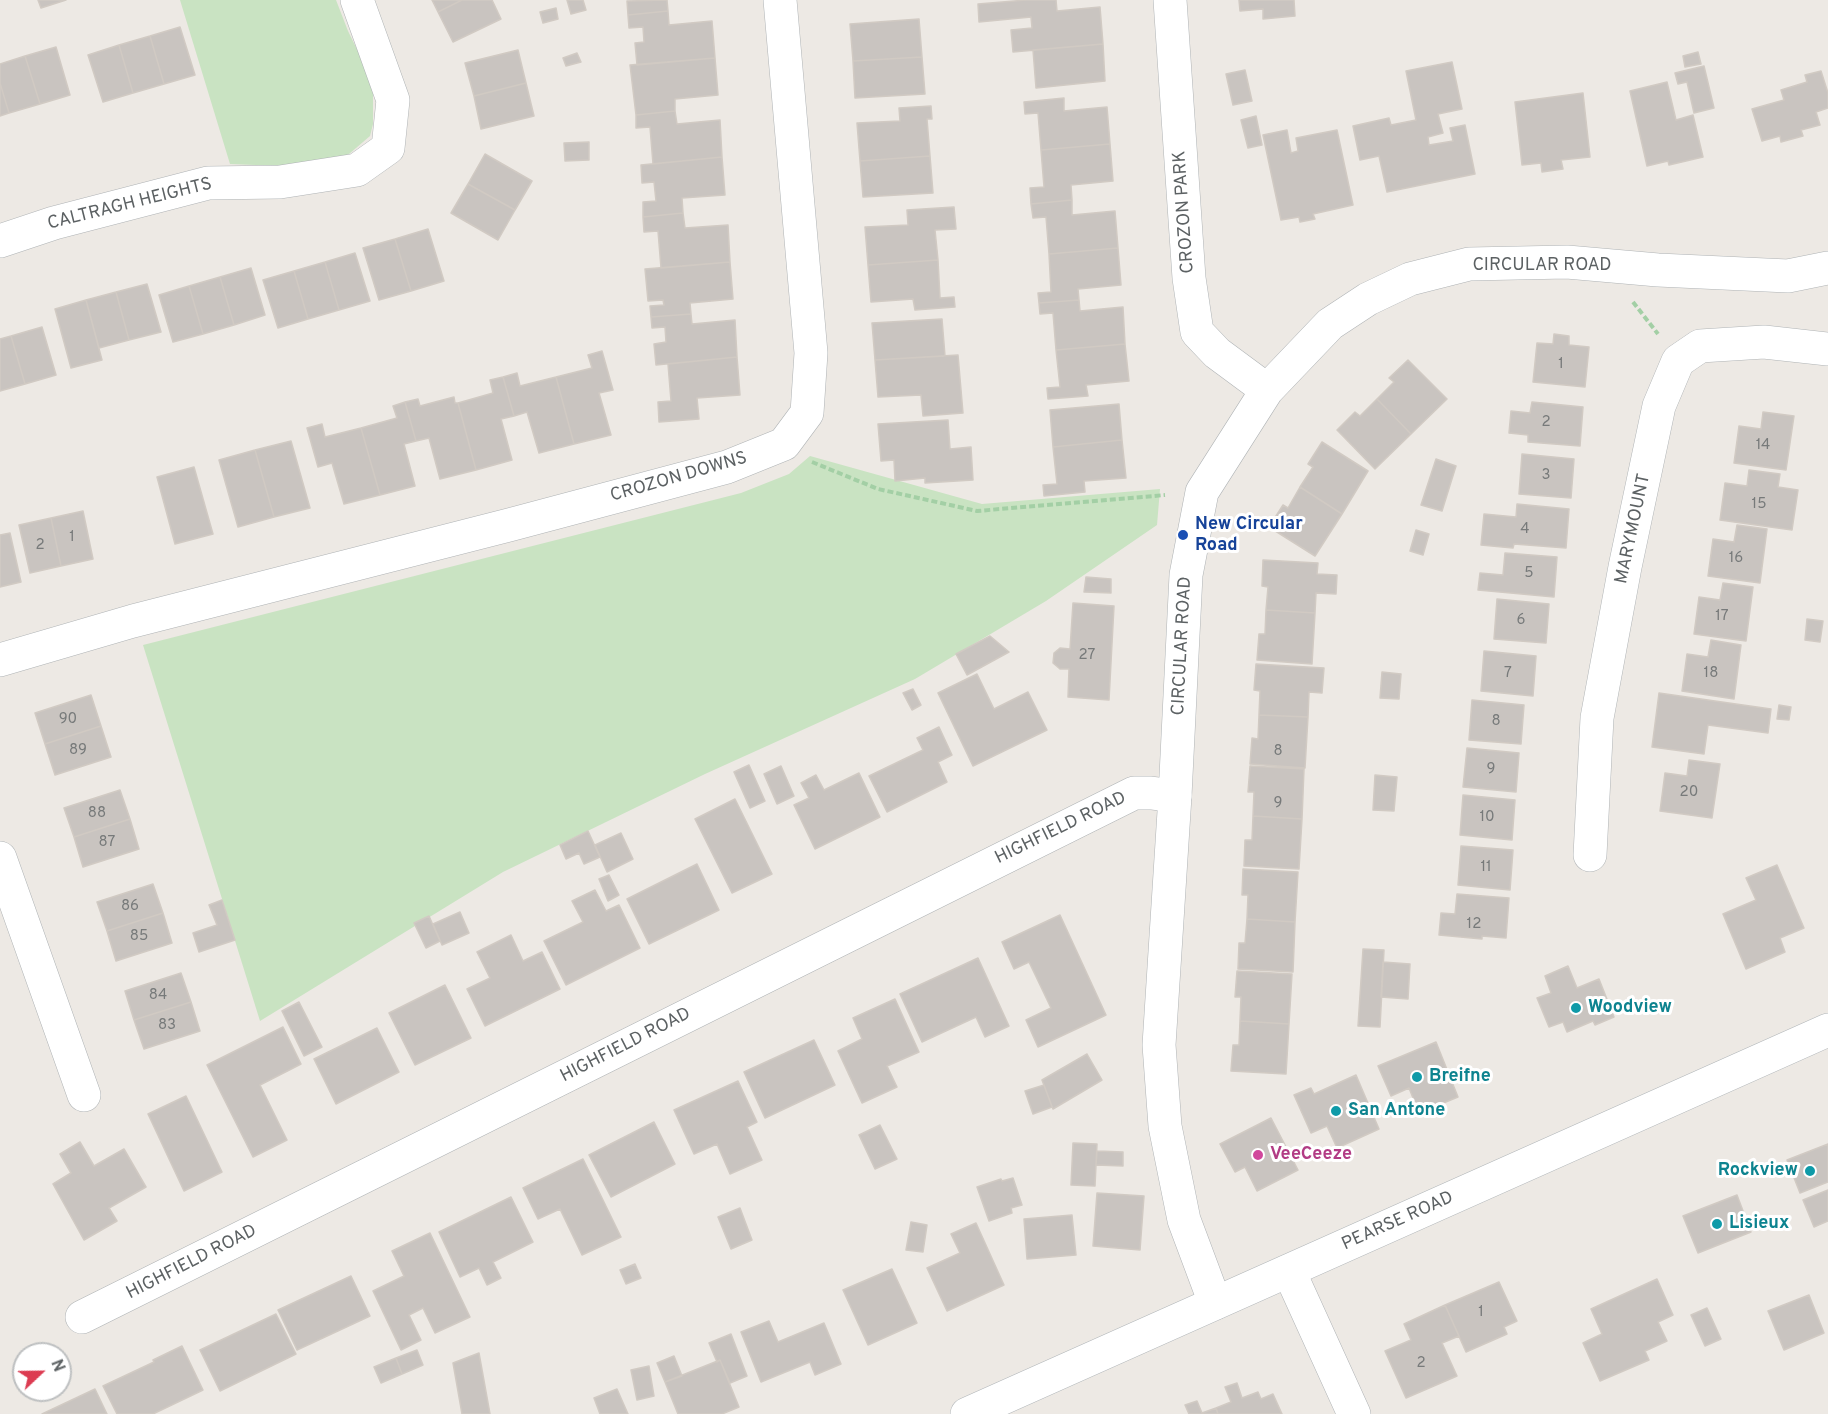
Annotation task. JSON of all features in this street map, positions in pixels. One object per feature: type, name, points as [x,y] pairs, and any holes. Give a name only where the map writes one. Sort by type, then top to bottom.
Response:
[{"type":"street","name":"CALTRAGH HEIGHTS","points":[[0,242],[54,223],[207,183],[280,182],[357,170],[388,148],[393,100],[357,0]]},
{"type":"street","name":"CROZON DOWNS","points":[[0,660],[134,621],[727,467],[783,444],[807,413],[811,352],[780,0]]},
{"type":"street","name":"CROZON PARK","points":[[1170,0],[1189,278],[1197,332],[1217,353],[1267,390]]},
{"type":"street","name":"CIRCULAR ROAD","points":[[1215,1304],[1184,1220],[1165,1126],[1159,1045],[1186,575],[1202,492],[1267,390],[1330,324],[1368,299],[1410,279],[1469,264],[1567,262],[1788,276],[1828,268]]},
{"type":"street","points":[[1678,361],[1700,346],[1764,342],[1828,349]]},
{"type":"street","name":"MARYMOUNT","points":[[1590,855],[1597,717],[1625,567],[1659,406],[1678,361]]},
{"type":"street","name":"HIGHFIELD ROAD","points":[[82,1317],[1134,793],[1175,796]]},
{"type":"street","points":[[0,858],[84,1095]]},
{"type":"street","name":"PEARSE ROAD","points":[[967,1414],[1828,1030]]},
{"type":"street","points":[[1289,1271],[1354,1414]]},
{"type":"path","points":[[1600,265],[1643,315],[1678,361]]},
{"type":"path","points":[[783,444],[806,459],[878,489],[977,511],[1202,492]]},
{"type":"green space","points":[[180,0],[336,0],[348,31],[373,82],[373,124],[370,136],[349,154],[328,162],[281,166],[230,164]]},
{"type":"green space","points":[[810,456],[982,504],[1160,489],[1157,525],[1046,601],[915,679],[705,774],[503,872],[260,1021],[143,645],[741,493],[789,474]]},
{"type":"building","points":[[38,0],[66,0],[41,8]]},
{"type":"building","points":[[432,0],[462,0],[438,12]]},
{"type":"building","points":[[462,0],[492,0],[501,19],[453,42],[438,12]]},
{"type":"building","points":[[567,0],[583,0],[586,10],[571,14]]},
{"type":"building","points":[[667,0],[668,11],[628,15],[627,1]]},
{"type":"building","points":[[1056,0],[1057,11],[1100,7],[1103,44],[1013,52],[1011,30],[1032,28],[1031,17],[979,22],[978,4]]},
{"type":"building","points":[[1239,0],[1294,0],[1295,16],[1263,19],[1263,9],[1240,11]]},
{"type":"building","points":[[556,8],[558,19],[543,23],[540,12]]},
{"type":"building","points":[[668,11],[669,25],[712,21],[715,58],[637,65],[635,43],[644,42],[643,27],[629,28],[628,15]]},
{"type":"building","points":[[919,19],[922,57],[853,61],[850,24]]},
{"type":"building","points":[[180,27],[195,75],[164,84],[150,36]]},
{"type":"building","points":[[150,36],[164,84],[133,93],[119,45]]},
{"type":"building","points":[[1103,44],[1105,81],[1036,88],[1033,50]]},
{"type":"building","points":[[119,45],[133,93],[103,102],[88,55]]},
{"type":"building","points":[[56,47],[70,95],[40,104],[25,56]]},
{"type":"building","points":[[518,50],[526,83],[474,96],[465,63]]},
{"type":"building","points":[[1698,52],[1701,64],[1685,67],[1683,56]]},
{"type":"building","points":[[577,53],[581,62],[566,66],[563,58]]},
{"type":"building","points":[[25,56],[40,104],[9,113],[0,83],[0,64]]},
{"type":"building","points":[[922,57],[925,94],[855,98],[853,61]]},
{"type":"building","points":[[715,58],[718,95],[675,99],[675,111],[636,115],[630,65]]},
{"type":"building","points":[[1452,62],[1462,109],[1438,114],[1443,133],[1428,137],[1429,145],[1453,141],[1450,128],[1465,125],[1475,174],[1387,192],[1379,156],[1360,160],[1353,126],[1389,118],[1391,125],[1416,120],[1406,71]]},
{"type":"building","points":[[1704,66],[1714,108],[1694,113],[1687,82],[1678,84],[1675,73]]},
{"type":"building","points":[[1245,70],[1252,101],[1233,105],[1226,74]]},
{"type":"building","points":[[1821,71],[1828,93],[1828,108],[1816,112],[1820,125],[1801,130],[1803,136],[1781,142],[1780,136],[1762,141],[1752,109],[1784,100],[1781,90],[1807,82],[1805,75]]},
{"type":"building","points":[[1667,82],[1676,120],[1693,115],[1703,157],[1669,165],[1668,161],[1647,166],[1630,91]]},
{"type":"building","points":[[0,83],[9,113],[0,116]]},
{"type":"building","points":[[526,83],[534,116],[481,129],[474,96]]},
{"type":"building","points":[[1583,93],[1590,157],[1561,160],[1563,169],[1542,172],[1541,163],[1522,165],[1515,102]]},
{"type":"building","points":[[1064,98],[1064,111],[1107,107],[1110,144],[1041,150],[1038,113],[1025,114],[1024,102]]},
{"type":"building","points":[[931,106],[932,119],[927,119],[930,156],[860,161],[857,123],[900,121],[899,108]]},
{"type":"building","points":[[675,111],[677,124],[720,120],[722,157],[653,164],[650,127],[636,128],[636,115]]},
{"type":"building","points":[[1256,116],[1262,145],[1248,148],[1241,120]]},
{"type":"building","points":[[1287,130],[1291,153],[1298,151],[1296,138],[1337,130],[1353,205],[1313,214],[1315,219],[1300,222],[1299,217],[1281,220],[1263,135]]},
{"type":"building","points":[[589,142],[589,160],[565,161],[564,143]]},
{"type":"building","points":[[1110,144],[1113,181],[1071,185],[1072,200],[1031,204],[1030,188],[1044,187],[1041,150]]},
{"type":"building","points":[[485,154],[532,181],[515,210],[468,184]]},
{"type":"building","points":[[930,156],[933,193],[863,197],[860,161]]},
{"type":"building","points":[[722,157],[725,195],[682,198],[683,213],[643,217],[643,202],[656,201],[654,182],[642,183],[641,165]]},
{"type":"building","points":[[468,184],[515,210],[498,240],[451,213]]},
{"type":"building","points":[[1072,200],[1072,215],[1115,211],[1118,248],[1049,254],[1046,217],[1033,218],[1031,204]]},
{"type":"building","points":[[954,207],[956,229],[935,230],[938,260],[868,265],[865,227],[908,225],[907,210]]},
{"type":"building","points":[[683,213],[685,228],[728,225],[730,262],[661,268],[658,231],[644,232],[643,217]]},
{"type":"building","points":[[428,229],[444,281],[411,291],[395,239]]},
{"type":"building","points":[[395,239],[411,291],[379,300],[363,248]]},
{"type":"building","points":[[1118,248],[1121,285],[1078,289],[1079,300],[1039,303],[1038,293],[1051,292],[1049,254]]},
{"type":"building","points":[[355,253],[370,301],[339,310],[325,262]]},
{"type":"building","points":[[938,260],[940,298],[954,297],[955,307],[915,310],[913,299],[871,302],[868,265]]},
{"type":"building","points":[[325,262],[339,310],[308,319],[294,271]]},
{"type":"building","points":[[730,262],[733,299],[690,303],[691,314],[651,317],[650,306],[664,305],[663,300],[648,301],[645,269]]},
{"type":"building","points":[[251,268],[265,315],[234,325],[220,277]]},
{"type":"building","points":[[294,271],[308,319],[278,328],[263,280]]},
{"type":"building","points":[[220,277],[234,325],[203,334],[189,286]]},
{"type":"building","points":[[147,284],[161,332],[129,340],[116,292]]},
{"type":"building","points":[[189,286],[203,334],[173,342],[159,295]]},
{"type":"building","points":[[116,292],[129,340],[99,348],[86,300]]},
{"type":"building","points":[[86,300],[102,360],[71,368],[55,309]]},
{"type":"building","points":[[1079,300],[1080,311],[1123,307],[1125,344],[1056,350],[1053,313],[1040,314],[1039,303]]},
{"type":"building","points":[[691,314],[692,324],[735,320],[737,357],[656,365],[654,344],[666,342],[665,327],[652,328],[651,317]]},
{"type":"building","points":[[942,319],[945,356],[875,360],[872,323]]},
{"type":"building","points":[[42,327],[56,375],[25,384],[11,336]]},
{"type":"building","points":[[1554,334],[1569,336],[1569,345],[1589,347],[1585,387],[1533,382],[1537,343],[1553,344]]},
{"type":"building","points":[[11,336],[25,384],[0,391],[0,339]]},
{"type":"building","points":[[1125,344],[1129,381],[1086,385],[1088,396],[1048,399],[1047,388],[1060,387],[1056,350]]},
{"type":"building","points":[[602,351],[613,390],[599,393],[611,435],[574,444],[556,377],[592,368],[588,355]]},
{"type":"building","points":[[958,355],[963,413],[923,416],[921,395],[878,397],[875,360]]},
{"type":"building","points":[[737,357],[740,395],[697,398],[699,419],[659,422],[658,402],[671,401],[668,364]]},
{"type":"building","points":[[1408,360],[1447,399],[1411,434],[1377,399],[1394,382],[1389,378]]},
{"type":"building","points":[[517,373],[520,386],[556,377],[574,444],[539,453],[527,412],[514,416],[503,377]]},
{"type":"building","points":[[503,377],[514,416],[501,419],[512,460],[476,470],[458,403],[493,393],[490,380]]},
{"type":"building","points":[[454,397],[455,403],[458,403],[476,470],[440,479],[429,438],[416,441],[405,402],[418,399],[420,406]]},
{"type":"building","points":[[1377,399],[1411,434],[1375,469],[1337,430],[1355,412],[1360,416]]},
{"type":"building","points":[[405,402],[416,441],[404,444],[415,486],[380,495],[361,428],[397,418],[393,406]]},
{"type":"building","points":[[1532,402],[1583,407],[1580,446],[1528,442],[1528,435],[1509,433],[1511,411],[1530,413]]},
{"type":"building","points":[[1119,404],[1122,440],[1053,447],[1050,410]]},
{"type":"building","points":[[1763,412],[1794,416],[1786,470],[1734,463],[1739,426],[1761,429]]},
{"type":"building","points":[[948,420],[950,449],[971,447],[973,480],[925,483],[925,478],[895,481],[894,460],[881,461],[878,424]]},
{"type":"building","points":[[322,424],[325,437],[361,428],[380,495],[344,504],[332,463],[318,467],[307,428]]},
{"type":"building","points":[[1122,440],[1126,478],[1084,481],[1085,492],[1044,496],[1043,485],[1057,484],[1053,447]]},
{"type":"building","points":[[291,441],[310,508],[274,517],[255,450]]},
{"type":"building","points":[[1322,442],[1368,471],[1342,514],[1300,487],[1313,467],[1308,464]]},
{"type":"building","points":[[255,450],[274,517],[238,527],[219,460]]},
{"type":"building","points":[[1522,454],[1574,459],[1571,498],[1519,494]]},
{"type":"building","points":[[1436,459],[1456,466],[1442,511],[1421,505]]},
{"type":"building","points":[[194,467],[213,534],[175,544],[157,477]]},
{"type":"building","points":[[1749,470],[1780,474],[1778,487],[1798,490],[1792,530],[1720,520],[1725,483],[1747,486]]},
{"type":"building","points":[[1300,487],[1342,514],[1315,556],[1269,527],[1283,505],[1288,508]]},
{"type":"building","points":[[1517,504],[1569,509],[1566,548],[1514,544],[1513,548],[1481,545],[1484,514],[1516,517]]},
{"type":"building","points":[[83,511],[93,559],[61,566],[51,518]]},
{"type":"building","points":[[51,518],[61,566],[30,573],[19,525]]},
{"type":"building","points":[[1737,525],[1767,529],[1760,583],[1708,576],[1713,539],[1734,542]]},
{"type":"building","points":[[1416,530],[1429,534],[1423,555],[1410,551]]},
{"type":"building","points":[[10,533],[21,582],[0,587],[0,535]]},
{"type":"building","points":[[1505,553],[1557,557],[1554,597],[1478,590],[1480,573],[1503,575]]},
{"type":"building","points":[[1263,560],[1318,563],[1317,574],[1337,575],[1336,594],[1316,593],[1315,613],[1266,610],[1268,587],[1262,586]]},
{"type":"building","points":[[1086,577],[1111,579],[1111,593],[1084,592]]},
{"type":"building","points":[[1723,583],[1753,587],[1746,641],[1694,634],[1699,597],[1720,600]]},
{"type":"building","points":[[1497,599],[1549,604],[1546,643],[1494,639]]},
{"type":"building","points":[[1073,603],[1114,606],[1109,700],[1068,697],[1069,669],[1060,669],[1053,663],[1054,653],[1060,648],[1070,649]]},
{"type":"building","points":[[1266,610],[1315,613],[1312,664],[1257,660],[1259,634],[1265,634]]},
{"type":"building","points":[[1807,619],[1823,621],[1820,642],[1805,640]]},
{"type":"building","points":[[990,636],[1009,652],[967,675],[956,654]]},
{"type":"building","points":[[1711,640],[1741,645],[1734,699],[1682,691],[1687,654],[1708,657]]},
{"type":"building","points":[[1484,651],[1536,656],[1533,696],[1481,691]]},
{"type":"building","points":[[1256,664],[1324,668],[1322,693],[1309,692],[1308,717],[1259,715],[1260,691],[1254,690]]},
{"type":"building","points":[[1382,672],[1401,674],[1399,699],[1380,698]]},
{"type":"building","points":[[977,674],[994,709],[1028,692],[1047,730],[973,766],[938,693]]},
{"type":"building","points":[[913,689],[921,705],[912,710],[903,693]]},
{"type":"building","points":[[1659,693],[1771,709],[1768,733],[1708,725],[1704,754],[1652,747]]},
{"type":"building","points":[[91,695],[101,726],[45,744],[35,713]]},
{"type":"building","points":[[1472,700],[1524,705],[1521,744],[1469,740]]},
{"type":"building","points":[[1779,705],[1791,707],[1789,720],[1777,719]]},
{"type":"building","points":[[1259,715],[1308,717],[1305,768],[1250,764],[1252,738],[1258,739]]},
{"type":"building","points":[[101,726],[111,757],[55,775],[45,744]]},
{"type":"building","points":[[939,727],[952,755],[938,762],[947,782],[887,812],[869,776],[923,750],[917,738]]},
{"type":"building","points":[[1467,748],[1519,753],[1516,792],[1463,787]]},
{"type":"building","points":[[1689,760],[1720,764],[1712,818],[1660,811],[1665,773],[1687,776]]},
{"type":"building","points":[[749,765],[765,801],[750,808],[734,772]]},
{"type":"building","points":[[781,766],[794,796],[777,804],[764,774]]},
{"type":"building","points":[[1250,766],[1304,769],[1302,819],[1253,816],[1254,792],[1248,792]]},
{"type":"building","points":[[859,773],[880,817],[815,849],[794,805],[809,798],[801,783],[816,775],[824,790]]},
{"type":"building","points":[[1375,775],[1397,777],[1394,811],[1373,810]]},
{"type":"building","points":[[120,790],[130,819],[74,837],[64,808]]},
{"type":"building","points":[[1463,795],[1515,800],[1512,840],[1460,835]]},
{"type":"building","points":[[735,799],[772,874],[732,893],[695,819]]},
{"type":"building","points":[[1253,816],[1302,819],[1299,869],[1244,866],[1245,840],[1252,840]]},
{"type":"building","points":[[130,819],[139,849],[83,867],[74,837]]},
{"type":"building","points":[[588,831],[600,857],[584,864],[579,853],[566,859],[560,845]]},
{"type":"building","points":[[621,833],[633,859],[607,872],[595,845]]},
{"type":"building","points":[[1461,846],[1513,850],[1510,890],[1458,885]]},
{"type":"building","points":[[697,864],[719,910],[649,944],[627,899]]},
{"type":"building","points":[[1777,865],[1804,928],[1780,938],[1785,952],[1746,969],[1723,914],[1756,900],[1746,878]]},
{"type":"building","points":[[1243,869],[1298,872],[1295,922],[1247,919],[1248,895],[1242,895]]},
{"type":"building","points":[[609,875],[619,895],[608,901],[599,879]]},
{"type":"building","points":[[153,884],[163,913],[107,931],[97,902]]},
{"type":"building","points":[[595,890],[606,911],[619,905],[640,948],[566,985],[544,941],[583,922],[572,901]]},
{"type":"building","points":[[1457,894],[1509,898],[1506,938],[1482,936],[1482,939],[1439,935],[1441,913],[1455,914]]},
{"type":"building","points":[[222,900],[235,940],[199,952],[193,933],[217,925],[209,905]]},
{"type":"building","points":[[460,912],[469,933],[442,945],[433,924]]},
{"type":"building","points":[[163,913],[172,943],[116,961],[107,931]]},
{"type":"building","points":[[1060,915],[1106,1015],[1038,1047],[1026,1020],[1051,1008],[1029,962],[1014,969],[1002,942]]},
{"type":"building","points":[[429,916],[440,941],[426,948],[414,923]]},
{"type":"building","points":[[1247,919],[1295,922],[1293,972],[1238,969],[1239,943],[1245,943]]},
{"type":"building","points":[[511,935],[523,961],[542,952],[560,989],[485,1026],[467,989],[490,978],[477,952]]},
{"type":"building","points":[[1363,949],[1384,950],[1380,1027],[1358,1026]]},
{"type":"building","points":[[978,958],[1009,1026],[985,1037],[976,1017],[922,1042],[900,994]]},
{"type":"building","points":[[1383,962],[1410,964],[1408,999],[1381,997]]},
{"type":"building","name":"Woodview","points":[[1568,966],[1577,988],[1599,979],[1614,1017],[1595,1025],[1593,1021],[1567,1032],[1563,1022],[1549,1027],[1537,998],[1551,993],[1545,976]]},
{"type":"building","points":[[1237,971],[1292,974],[1289,1024],[1240,1021],[1241,997],[1235,997]]},
{"type":"building","points":[[181,973],[191,1002],[134,1020],[125,991]]},
{"type":"building","points":[[445,985],[471,1038],[415,1065],[389,1013]]},
{"type":"building","points":[[895,999],[919,1052],[887,1066],[897,1087],[862,1103],[838,1051],[862,1039],[853,1018]]},
{"type":"building","points":[[191,1002],[200,1031],[144,1049],[134,1020]]},
{"type":"building","points":[[299,1002],[322,1047],[304,1056],[282,1011]]},
{"type":"building","points":[[1240,1021],[1289,1024],[1286,1074],[1231,1071],[1233,1045],[1239,1045]]},
{"type":"building","points":[[283,1027],[301,1064],[260,1085],[287,1140],[253,1157],[207,1065]]},
{"type":"building","points":[[377,1028],[399,1072],[336,1104],[314,1059]]},
{"type":"building","points":[[814,1040],[835,1085],[765,1118],[744,1072]]},
{"type":"building","name":"Breifne","points":[[1436,1042],[1458,1097],[1419,1113],[1409,1088],[1391,1096],[1378,1066]]},
{"type":"building","points":[[1087,1054],[1102,1080],[1053,1109],[1042,1080]]},
{"type":"building","name":"San Antone","points":[[1356,1075],[1379,1129],[1337,1148],[1327,1126],[1311,1133],[1294,1095],[1311,1088],[1314,1094]]},
{"type":"building","points":[[738,1081],[757,1122],[747,1127],[762,1160],[730,1174],[717,1144],[694,1154],[674,1110]]},
{"type":"building","points":[[1044,1085],[1052,1107],[1033,1114],[1025,1091]]},
{"type":"building","points":[[186,1096],[222,1172],[184,1191],[148,1114]]},
{"type":"building","name":"VeeCeeze","points":[[1271,1118],[1298,1170],[1257,1191],[1245,1167],[1235,1172],[1220,1144]]},
{"type":"building","points":[[654,1122],[675,1164],[611,1197],[589,1155]]},
{"type":"building","points":[[880,1125],[897,1159],[875,1169],[859,1135]]},
{"type":"building","points":[[80,1142],[94,1166],[124,1149],[146,1187],[109,1208],[117,1221],[84,1240],[53,1184],[71,1173],[60,1154]]},
{"type":"building","points":[[1073,1143],[1097,1144],[1095,1186],[1071,1185]]},
{"type":"building","name":"Rockview","points":[[1828,1144],[1828,1182],[1800,1193],[1787,1160]]},
{"type":"building","points":[[1097,1151],[1123,1152],[1123,1166],[1096,1165]]},
{"type":"building","points":[[583,1159],[621,1237],[582,1255],[560,1209],[538,1219],[523,1188]]},
{"type":"building","points":[[1013,1178],[1022,1205],[1011,1208],[1012,1213],[989,1221],[977,1187],[1001,1179],[1002,1181]]},
{"type":"building","points":[[1828,1190],[1828,1221],[1814,1227],[1803,1200]]},
{"type":"building","points":[[1097,1193],[1144,1196],[1140,1250],[1093,1246]]},
{"type":"building","name":"Lisieux","points":[[1737,1195],[1751,1232],[1698,1253],[1683,1216]]},
{"type":"building","points":[[511,1197],[533,1242],[493,1262],[501,1278],[487,1285],[479,1268],[460,1277],[439,1232]]},
{"type":"building","points":[[740,1208],[752,1240],[731,1249],[718,1217]]},
{"type":"building","points":[[1072,1215],[1076,1255],[1027,1259],[1024,1219]]},
{"type":"building","points":[[911,1222],[927,1225],[923,1252],[906,1250]]},
{"type":"building","points":[[976,1223],[1004,1285],[947,1311],[927,1268],[960,1253],[951,1234]]},
{"type":"building","points":[[430,1233],[470,1317],[435,1333],[423,1308],[409,1315],[421,1340],[401,1350],[373,1291],[404,1276],[392,1251]]},
{"type":"building","points":[[635,1264],[641,1278],[626,1284],[620,1270]]},
{"type":"building","points":[[892,1269],[917,1323],[868,1345],[843,1290]]},
{"type":"building","points":[[351,1276],[370,1316],[297,1350],[278,1310]]},
{"type":"building","points":[[1657,1279],[1673,1315],[1658,1322],[1667,1341],[1645,1351],[1649,1360],[1600,1381],[1583,1343],[1602,1334],[1591,1309]]},
{"type":"building","points":[[1499,1282],[1517,1321],[1504,1327],[1507,1334],[1466,1352],[1445,1305]]},
{"type":"building","points":[[1809,1295],[1824,1333],[1784,1350],[1768,1311]]},
{"type":"building","points":[[1445,1305],[1459,1336],[1442,1343],[1457,1376],[1406,1398],[1385,1351],[1411,1340],[1404,1324]]},
{"type":"building","points":[[1707,1308],[1721,1339],[1705,1346],[1691,1315]]},
{"type":"building","points":[[276,1314],[296,1354],[220,1391],[200,1350]]},
{"type":"building","points":[[769,1321],[778,1342],[824,1323],[841,1364],[815,1375],[810,1362],[761,1382],[741,1332]]},
{"type":"building","points":[[731,1334],[747,1376],[730,1383],[720,1360],[717,1362],[709,1343]]},
{"type":"building","points":[[182,1346],[203,1390],[153,1414],[117,1414],[103,1386]]},
{"type":"building","points":[[417,1350],[423,1365],[402,1374],[396,1358]]},
{"type":"building","points":[[479,1353],[490,1414],[462,1414],[453,1363]]},
{"type":"building","points":[[674,1356],[682,1376],[665,1382],[657,1363]]},
{"type":"building","points":[[396,1358],[402,1374],[381,1383],[374,1367]]},
{"type":"building","points":[[720,1360],[739,1407],[722,1414],[678,1414],[665,1382]]},
{"type":"building","points":[[649,1366],[654,1396],[637,1400],[631,1370]]},
{"type":"building","points":[[1237,1383],[1242,1398],[1258,1392],[1261,1399],[1273,1394],[1282,1414],[1218,1414],[1216,1408],[1231,1402],[1225,1387]]},
{"type":"building","points":[[95,1389],[107,1414],[42,1414],[72,1402],[72,1400]]},
{"type":"building","points":[[617,1389],[628,1414],[600,1414],[594,1398]]},
{"type":"building","points":[[1197,1401],[1202,1413],[1216,1408],[1218,1414],[1189,1414],[1185,1405]]},
{"type":"place","name":"New Circular Road","points":[[1183,535]]},
{"type":"place","name":"Woodview","points":[[1576,1008]]},
{"type":"place","name":"Breifne","points":[[1417,1077]]},
{"type":"place","name":"San Antone","points":[[1336,1111]]},
{"type":"place","name":"VeeCeeze","points":[[1258,1155]]},
{"type":"place","name":"Rockview","points":[[1810,1171]]},
{"type":"place","name":"Lisieux","points":[[1717,1224]]}]
